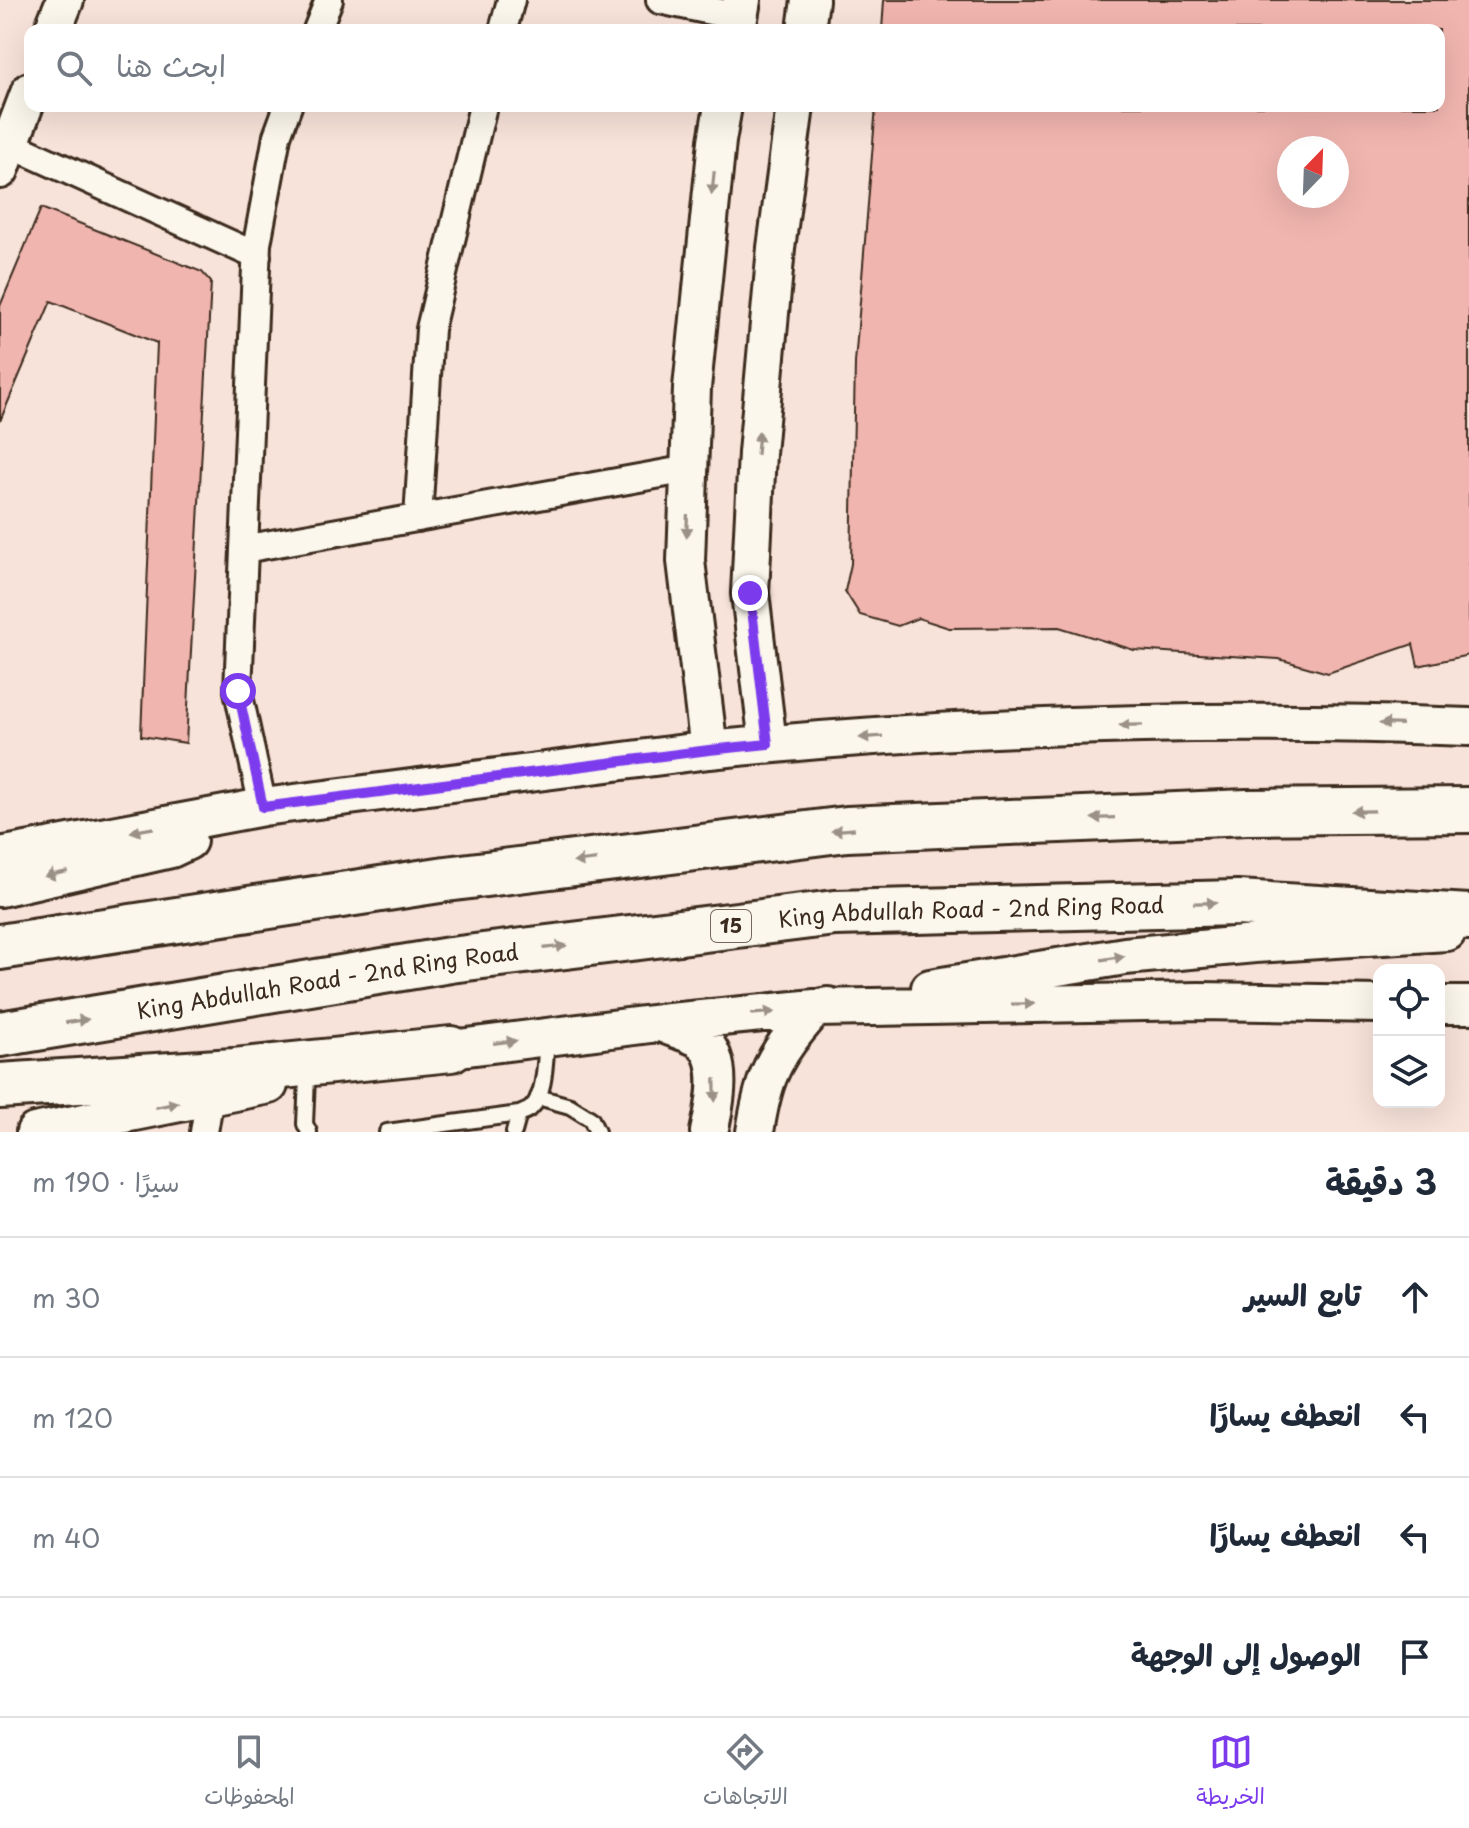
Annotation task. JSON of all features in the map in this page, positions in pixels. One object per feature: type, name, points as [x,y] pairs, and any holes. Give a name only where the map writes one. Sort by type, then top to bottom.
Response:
[{"type":"highway","points":[[0,947],[446,879],[847,829],[1247,812],[1469,810]]},
{"type":"highway","name":"King Abdullah Road - 2nd Ring Road","points":[[0,1034],[450,960],[835,913],[1237,903],[1469,917]]},
{"type":"highway","points":[[0,1086],[234,1071],[451,1049]]},
{"type":"main road","points":[[55,24],[65,0]]},
{"type":"main road","points":[[807,24],[810,0]]},
{"type":"main road","points":[[5,157],[24,107]]},
{"type":"main road","points":[[709,750],[686,561],[692,388],[722,112]]},
{"type":"main road","points":[[768,744],[750,593],[757,453],[776,248],[794,112]]},
{"type":"main road","points":[[0,856],[263,807],[768,744],[1044,726],[1351,723],[1469,727]]},
{"type":"main road","points":[[0,888],[171,849],[263,807]]},
{"type":"main road","points":[[35,1132],[451,1049],[659,1023],[815,1008],[1125,956],[1255,944],[1469,931]]},
{"type":"main road","points":[[755,1132],[767,1077],[782,1048],[815,1008],[1199,1001],[1373,1004]]},
{"type":"main road","points":[[1445,1005],[1469,1005]]},
{"type":"main road","points":[[659,1023],[701,1040],[713,1056],[717,1097],[709,1132]]},
{"type":"street","points":[[319,24],[329,0]]},
{"type":"street","points":[[505,24],[511,0]]},
{"type":"street","points":[[660,0],[739,16]]},
{"type":"street","points":[[263,807],[238,691],[257,244],[277,136],[286,112]]},
{"type":"street","points":[[418,518],[430,329],[482,112]]},
{"type":"street","points":[[5,157],[257,256]]},
{"type":"street","points":[[244,549],[689,469]]},
{"type":"street","points":[[204,1132],[210,1096]]},
{"type":"lane","points":[[387,1132],[435,1128],[519,1114],[531,1108],[542,1085],[547,1037]]},
{"type":"lane","points":[[307,1077],[305,1124],[309,1132]]},
{"type":"lane","points":[[538,1097],[570,1106],[591,1119],[597,1132]]},
{"type":"lane","points":[[514,1132],[519,1114]]},
{"type":"building","points":[[884,0],[1469,0],[1469,655],[1418,666],[1413,644],[1328,673],[1279,659],[1134,650],[1059,627],[949,628],[918,618],[898,626],[860,615],[845,591],[851,564],[855,363],[876,112],[1445,112],[1445,24],[882,24]]},
{"type":"building","points":[[41,208],[202,272],[211,282],[186,743],[141,736],[157,343],[51,301],[0,421],[0,306]]},
{"type":"route","points":[[238,691],[263,807],[768,744],[750,593]]}]
